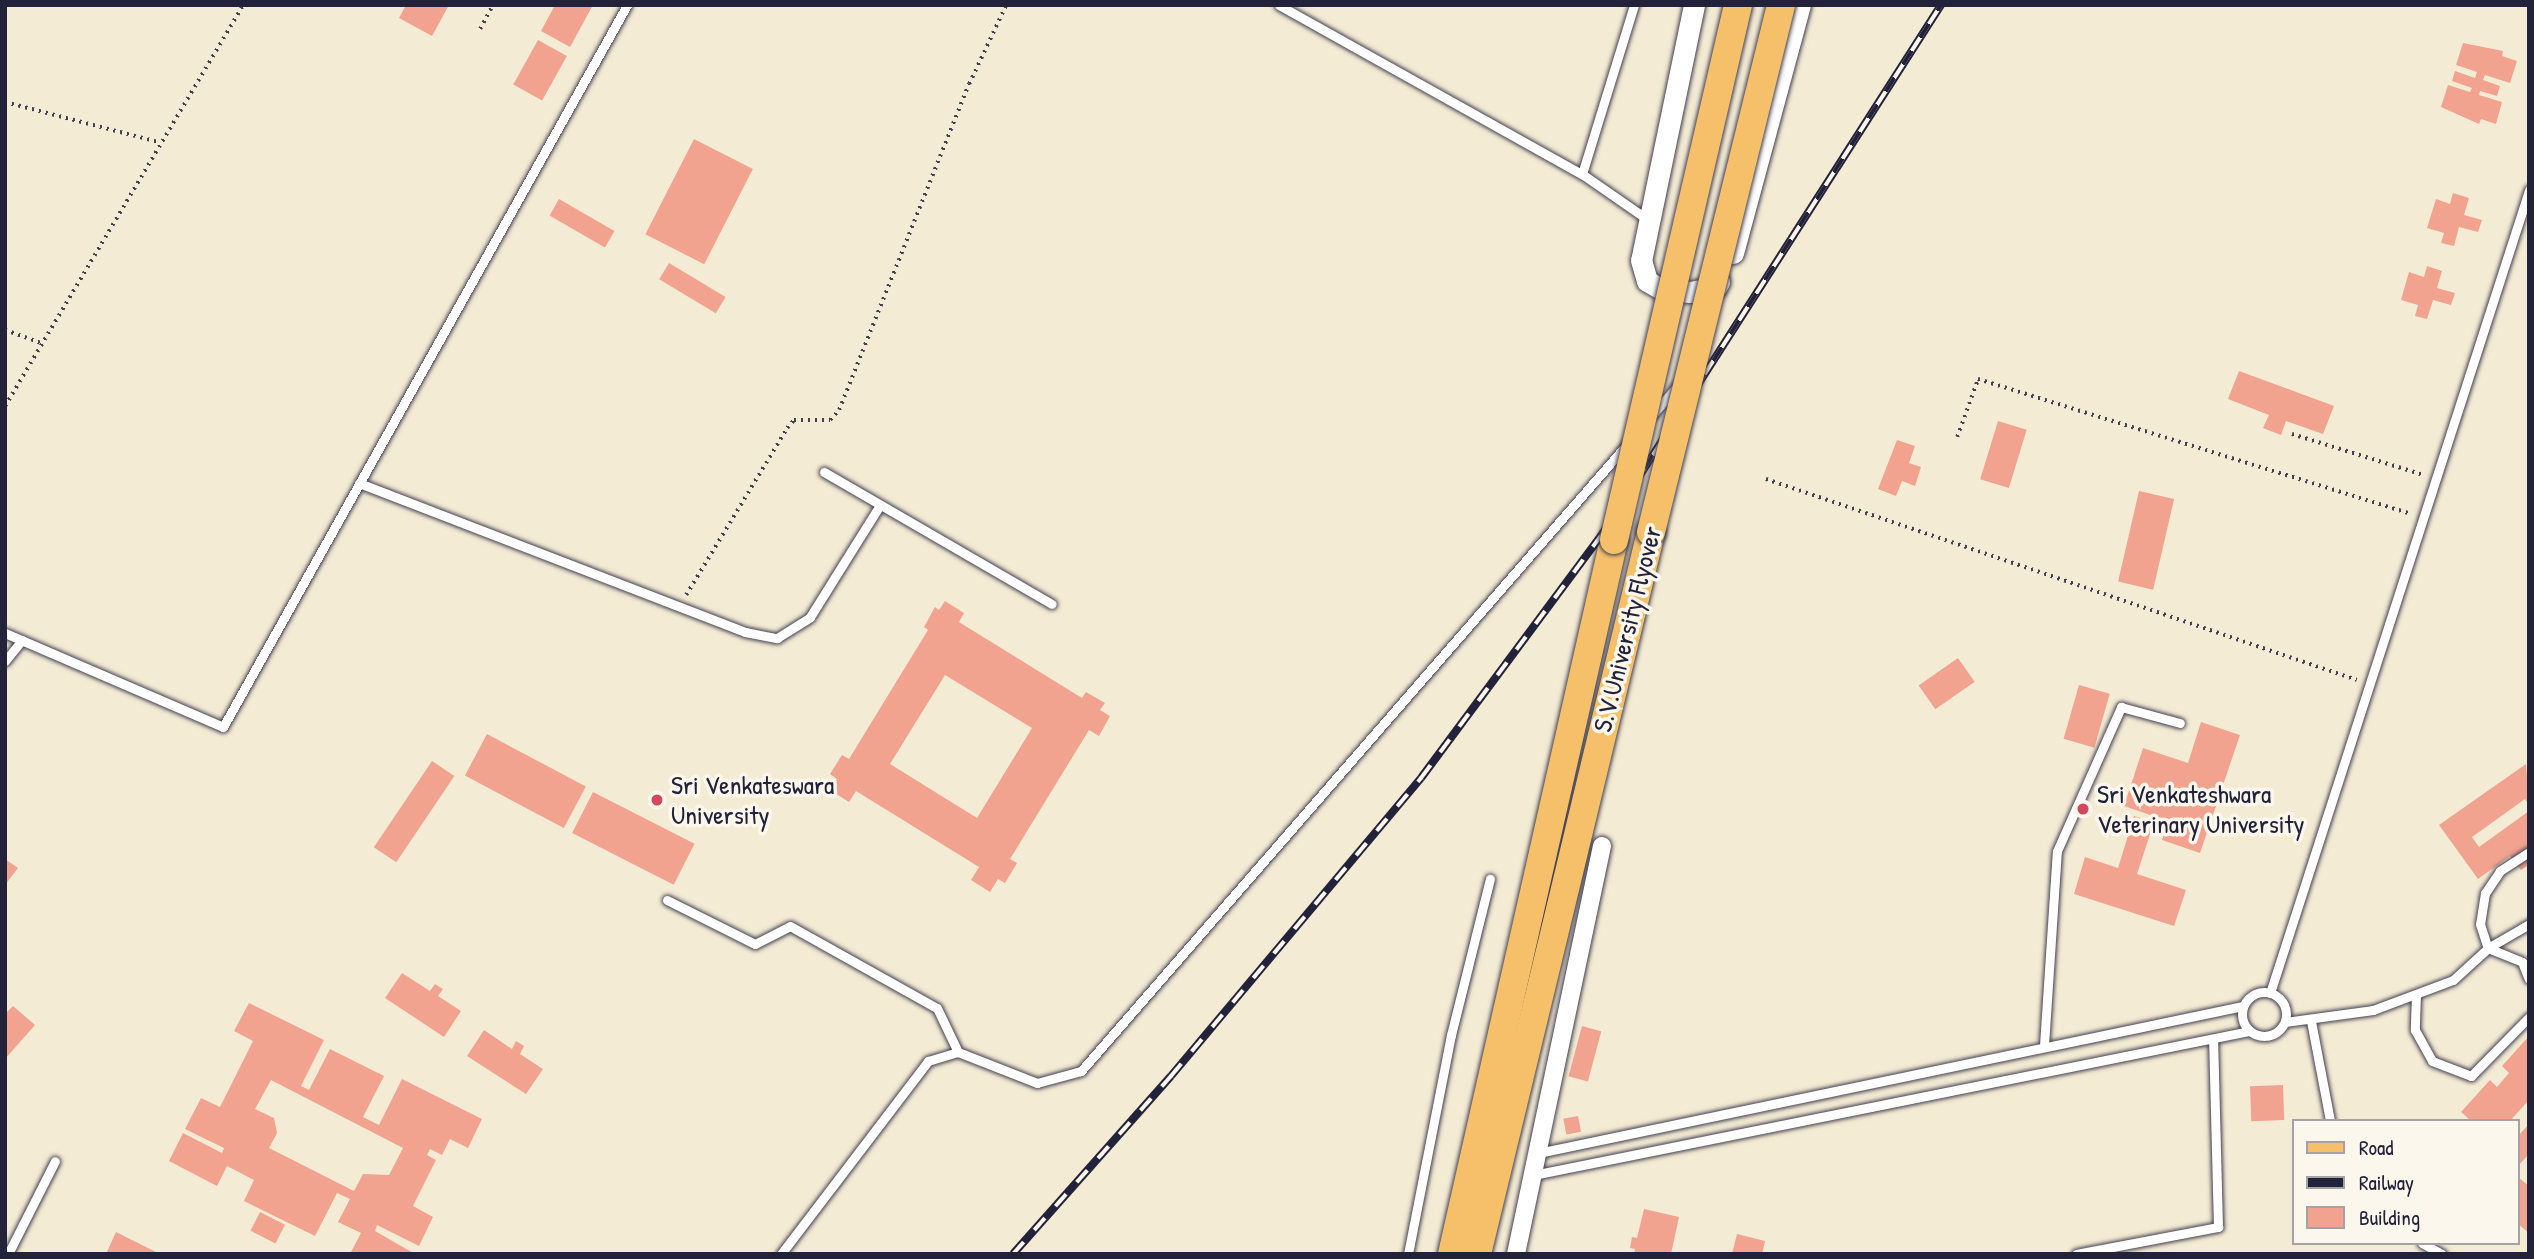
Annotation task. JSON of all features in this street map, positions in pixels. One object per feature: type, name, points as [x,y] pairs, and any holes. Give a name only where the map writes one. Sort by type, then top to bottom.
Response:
[{"type":"main road","name":"S.V.University Flyover","points":[[1452,1254],[1738,5]]},
{"type":"main road","name":"S.V.University Flyover","points":[[1477,1254],[1781,5]]},
{"type":"street","points":[[1694,5],[1647,219],[1641,260],[1647,281],[1661,289],[1690,292],[1716,287],[1730,261],[1754,184],[1800,5]]},
{"type":"street","points":[[1516,1254],[1602,846]]},
{"type":"lane","points":[[5,632],[223,727],[627,5]]},
{"type":"lane","points":[[1279,5],[1582,174],[1647,219]]},
{"type":"lane","points":[[1582,174],[1634,5]]},
{"type":"lane","points":[[2270,993],[2529,190]]},
{"type":"lane","points":[[781,1254],[928,1061],[958,1052],[1037,1083],[1081,1071],[1691,370],[1706,337],[1716,287]]},
{"type":"lane","points":[[824,472],[1052,604]]},
{"type":"lane","points":[[359,483],[745,632],[776,638],[810,617],[880,505]]},
{"type":"lane","points":[[5,660],[22,640]]},
{"type":"lane","points":[[2044,1045],[2057,850],[2121,707],[2180,723]]},
{"type":"lane","points":[[2529,852],[2500,871],[2485,893],[2480,924],[2488,948],[2522,962],[2529,979]]},
{"type":"lane","points":[[1408,1254],[1451,1035],[1490,879]]},
{"type":"lane","points":[[667,900],[755,944],[790,926],[937,1009],[958,1052]]},
{"type":"lane","points":[[1533,1175],[2249,1031],[2269,1036],[2284,1022],[2311,1021],[2373,1010],[2453,980],[2488,948],[2529,924]]},
{"type":"lane","points":[[1538,1153],[2044,1045],[2243,1006],[2254,994],[2270,993],[2282,1001],[2284,1022]]},
{"type":"lane","points":[[2416,994],[2415,1030],[2432,1061],[2471,1076],[2529,1017]]},
{"type":"lane","points":[[2243,1006],[2242,1020],[2249,1031]]},
{"type":"lane","points":[[2311,1021],[2330,1119]]},
{"type":"lane","points":[[2076,1254],[2218,1227],[2213,1038]]},
{"type":"lane","points":[[8,1254],[55,1161]]},
{"type":"lane","points":[[2426,1245],[2442,1254]]},
{"type":"path","points":[[5,406],[44,344],[159,142],[243,5]]},
{"type":"path","points":[[480,29],[493,5]]},
{"type":"path","points":[[680,607],[715,540],[787,428],[794,420],[820,423],[839,410],[969,84],[1006,5]]},
{"type":"path","points":[[5,102],[159,142]]},
{"type":"path","points":[[5,330],[44,344]]},
{"type":"path","points":[[1957,437],[1978,379],[2423,517]]},
{"type":"path","points":[[2292,434],[2436,479]]},
{"type":"path","points":[[1766,479],[2370,684]]},
{"type":"building","points":[[406,5],[449,5],[432,36],[399,18]]},
{"type":"building","points":[[555,5],[593,5],[570,47],[541,31]]},
{"type":"building","points":[[538,40],[567,56],[542,101],[513,85]]},
{"type":"building","points":[[2463,43],[2503,51],[2502,56],[2517,61],[2510,83],[2485,75],[2483,80],[2500,86],[2497,96],[2480,91],[2479,95],[2502,102],[2496,124],[2481,119],[2479,124],[2441,107],[2448,85],[2470,92],[2472,88],[2452,81],[2455,71],[2475,78],[2477,72],[2456,65]]},
{"type":"building","points":[[694,139],[753,169],[704,264],[645,234]]},
{"type":"building","points":[[2453,193],[2469,198],[2464,215],[2482,220],[2478,232],[2459,227],[2454,246],[2441,243],[2444,233],[2427,228],[2436,199],[2450,204]]},
{"type":"building","points":[[559,199],[614,231],[605,247],[550,215]]},
{"type":"building","points":[[669,263],[726,297],[716,313],[659,279]]},
{"type":"building","points":[[2427,266],[2442,271],[2437,288],[2455,293],[2451,305],[2433,300],[2427,319],[2415,316],[2418,305],[2401,300],[2409,272],[2424,277]]},
{"type":"building","points":[[2239,371],[2334,406],[2323,434],[2286,421],[2281,435],[2263,428],[2269,415],[2228,399]]},
{"type":"building","points":[[1998,421],[2027,430],[2009,488],[1980,479]]},
{"type":"building","points":[[1897,440],[1915,446],[1909,463],[1921,467],[1915,486],[1902,481],[1896,496],[1878,489]]},
{"type":"building","points":[[2139,491],[2174,499],[2153,590],[2118,582]]},
{"type":"building","points":[[945,601],[964,613],[959,622],[1082,698],[1086,692],[1105,703],[1100,710],[1110,716],[1099,736],[1089,730],[1010,859],[1017,863],[1005,883],[998,879],[990,892],[971,880],[979,867],[856,791],[849,802],[830,790],[837,779],[830,774],[842,755],[849,759],[928,630],[924,627],[935,607],[939,610]],"holes":[[[945,675],[1032,728],[977,818],[890,764]]]},
{"type":"building","points":[[1958,658],[1975,682],[1935,709],[1919,686]]},
{"type":"building","points":[[2079,685],[2110,694],[2094,748],[2064,739]]},
{"type":"building","points":[[2201,722],[2240,735],[2200,853],[2162,840],[2168,821],[2124,806],[2143,748],[2188,763]]},
{"type":"building","points":[[487,734],[586,787],[564,828],[465,775]]},
{"type":"building","points":[[432,761],[454,776],[396,862],[374,847]]},
{"type":"building","points":[[2526,764],[2529,805],[2525,799],[2472,837],[2479,847],[2529,811],[2529,865],[2521,870],[2510,856],[2478,879],[2439,825]]},
{"type":"building","points":[[593,792],[695,844],[674,885],[572,833]]},
{"type":"building","points":[[2134,816],[2154,822],[2137,874],[2186,890],[2174,926],[2074,894],[2085,857],[2118,868]]},
{"type":"building","points":[[5,859],[18,868],[5,885]]},
{"type":"building","points":[[402,973],[430,991],[435,984],[443,989],[438,996],[461,1011],[444,1037],[385,998]]},
{"type":"building","points":[[249,1003],[324,1040],[301,1086],[309,1090],[330,1049],[384,1076],[363,1117],[379,1125],[402,1079],[482,1119],[468,1148],[450,1139],[442,1155],[430,1149],[427,1155],[436,1160],[413,1206],[433,1217],[419,1246],[377,1225],[375,1231],[415,1254],[350,1254],[361,1233],[338,1222],[350,1199],[337,1193],[315,1236],[244,1201],[254,1180],[227,1166],[217,1186],[169,1161],[183,1133],[222,1153],[224,1148],[185,1129],[201,1098],[220,1107],[253,1041],[234,1031]],"holes":[[[271,1080],[403,1148],[389,1175],[363,1174],[354,1191],[269,1148],[277,1133],[274,1118],[255,1109]]]},
{"type":"building","points":[[13,1006],[35,1025],[5,1059],[5,1014]]},
{"type":"building","points":[[1582,1026],[1601,1031],[1588,1081],[1569,1076]]},
{"type":"building","points":[[484,1030],[512,1049],[516,1041],[524,1046],[520,1054],[543,1069],[526,1094],[467,1056]]},
{"type":"building","points":[[2529,1036],[2529,1100],[2512,1119],[2469,1119],[2461,1112],[2490,1080],[2497,1087],[2509,1073],[2502,1066]]},
{"type":"building","points":[[2283,1085],[2284,1120],[2251,1121],[2250,1086]]},
{"type":"building","points":[[1578,1116],[1581,1132],[1566,1135],[1563,1119]]},
{"type":"building","points":[[2529,1124],[2529,1154],[2520,1164],[2520,1134]]},
{"type":"building","points":[[2520,1179],[2529,1186],[2529,1233],[2520,1226]]},
{"type":"building","points":[[1644,1209],[1679,1217],[1671,1254],[1634,1254],[1635,1249],[1630,1248],[1632,1237],[1637,1238]]},
{"type":"building","points":[[260,1212],[285,1225],[275,1243],[250,1231]]},
{"type":"building","points":[[116,1232],[160,1254],[106,1254]]},
{"type":"building","points":[[1737,1234],[1765,1241],[1762,1254],[1732,1254]]},
{"type":"railway","points":[[1013,1254],[1171,1076],[1421,778],[1601,536],[1941,5]]},
{"type":"place","name":"Sri Venkateswara University","points":[[657,800]]},
{"type":"place","name":"Sri Venkateshwara Veterinary University","points":[[2083,809]]}]
